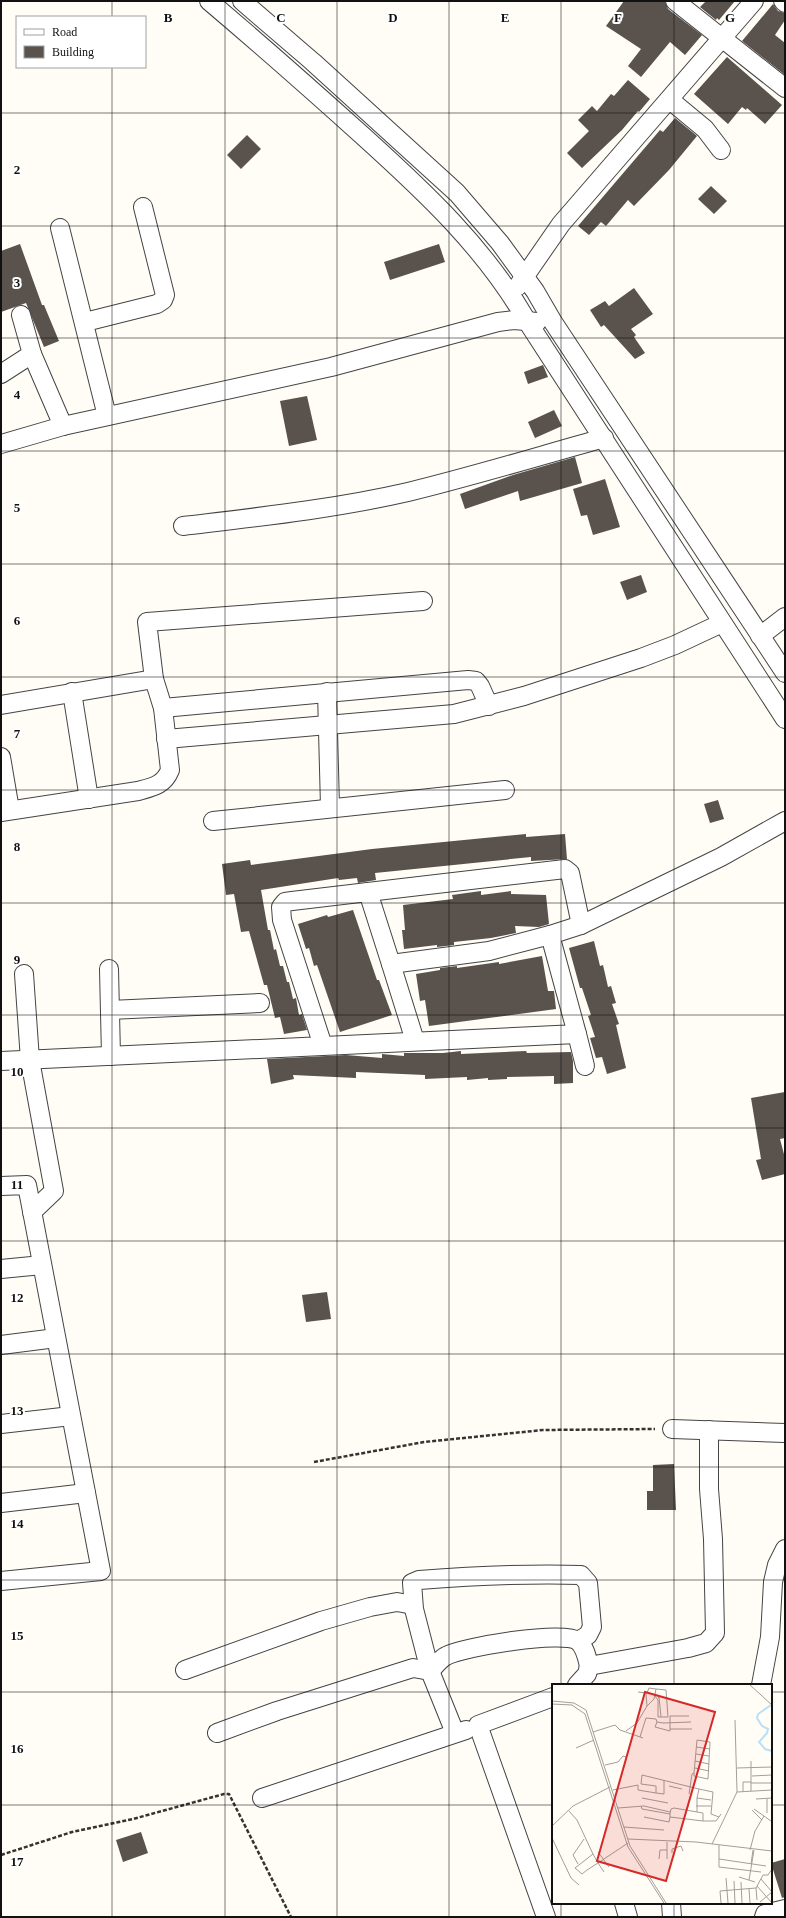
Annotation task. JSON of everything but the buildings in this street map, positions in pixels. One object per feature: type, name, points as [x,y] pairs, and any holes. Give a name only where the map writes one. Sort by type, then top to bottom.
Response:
[{"type":"street","points":[[208,1],[294,74],[424,191],[453,221],[482,255],[512,294],[527,321],[785,719]]},
{"type":"street","points":[[242,1],[313,62],[457,193],[500,243],[524,277],[785,673]]},
{"type":"street","points":[[675,1],[785,88]]},
{"type":"street","points":[[512,294],[561,224],[670,100],[754,1]]},
{"type":"street","points":[[670,100],[705,129],[721,150]]},
{"type":"street","points":[[85,322],[157,304],[163,300],[165,295],[143,207]]},
{"type":"street","points":[[60,228],[85,322],[107,416]]},
{"type":"street","points":[[21,315],[32,354],[63,426]]},
{"type":"street","points":[[1,444],[63,426],[331,367],[498,322],[553,322]]},
{"type":"street","points":[[1,374],[32,354]]},
{"type":"street","points":[[183,526],[246,519],[339,505],[406,492],[604,438]]},
{"type":"street","points":[[1,757],[5,811],[138,791],[158,786],[166,778],[170,770],[163,708],[154,679],[147,622],[423,600]]},
{"type":"street","points":[[760,636],[785,616]]},
{"type":"street","points":[[166,739],[454,714],[488,706],[642,658],[675,645],[722,623]]},
{"type":"street","points":[[1,705],[154,679]]},
{"type":"street","points":[[163,708],[468,680],[476,681],[480,686],[488,706]]},
{"type":"street","points":[[72,692],[89,799]]},
{"type":"street","points":[[327,692],[330,807]]},
{"type":"street","points":[[213,821],[330,807],[505,790]]},
{"type":"street","points":[[391,964],[489,951],[581,925],[720,857],[785,821]]},
{"type":"street","points":[[323,1046],[282,920],[281,907],[285,902],[565,869],[570,873],[581,925]]},
{"type":"street","points":[[368,892],[415,1041]]},
{"type":"street","points":[[550,935],[577,1034],[584,1066]]},
{"type":"street","points":[[109,969],[111,1056]]},
{"type":"street","points":[[24,974],[30,1060],[54,1191],[32,1212]]},
{"type":"street","points":[[110,1010],[260,1004]]},
{"type":"street","points":[[1,1061],[577,1034]]},
{"type":"street","points":[[1,1186],[27,1184],[101,1571],[1,1581]]},
{"type":"street","points":[[1,1269],[42,1265]]},
{"type":"street","points":[[1,1345],[56,1338]]},
{"type":"street","points":[[1,1424],[71,1416]]},
{"type":"street","points":[[672,1429],[785,1433]]},
{"type":"street","points":[[589,1666],[688,1648],[706,1643],[715,1633],[713,1539],[709,1489],[709,1430]]},
{"type":"street","points":[[1,1503],[86,1493]]},
{"type":"street","points":[[761,1684],[770,1637],[773,1582],[777,1565],[785,1549]]},
{"type":"street","points":[[455,1734],[430,1671],[414,1605],[412,1583],[419,1580],[540,1574],[582,1575],[588,1583],[592,1627],[588,1636],[578,1641]]},
{"type":"street","points":[[186,1670],[321,1621],[370,1607],[398,1602],[414,1605]]},
{"type":"street","points":[[430,1671],[445,1656],[484,1646],[542,1638],[572,1638],[578,1641],[584,1648],[589,1666],[587,1674],[579,1684]]},
{"type":"street","points":[[218,1733],[277,1711],[413,1668],[430,1671]]},
{"type":"street","points":[[262,1798],[552,1701]]},
{"type":"street","points":[[478,1725],[546,1917]]},
{"type":"street","points":[[624,1904],[628,1917]]},
{"type":"street","points":[[764,1917],[765,1914],[785,1909]]},
{"type":"path","points":[[314,1462],[424,1442],[543,1430],[672,1429]]},
{"type":"path","points":[[1,1856],[72,1832],[134,1819],[224,1794],[229,1794],[291,1917]]}]
